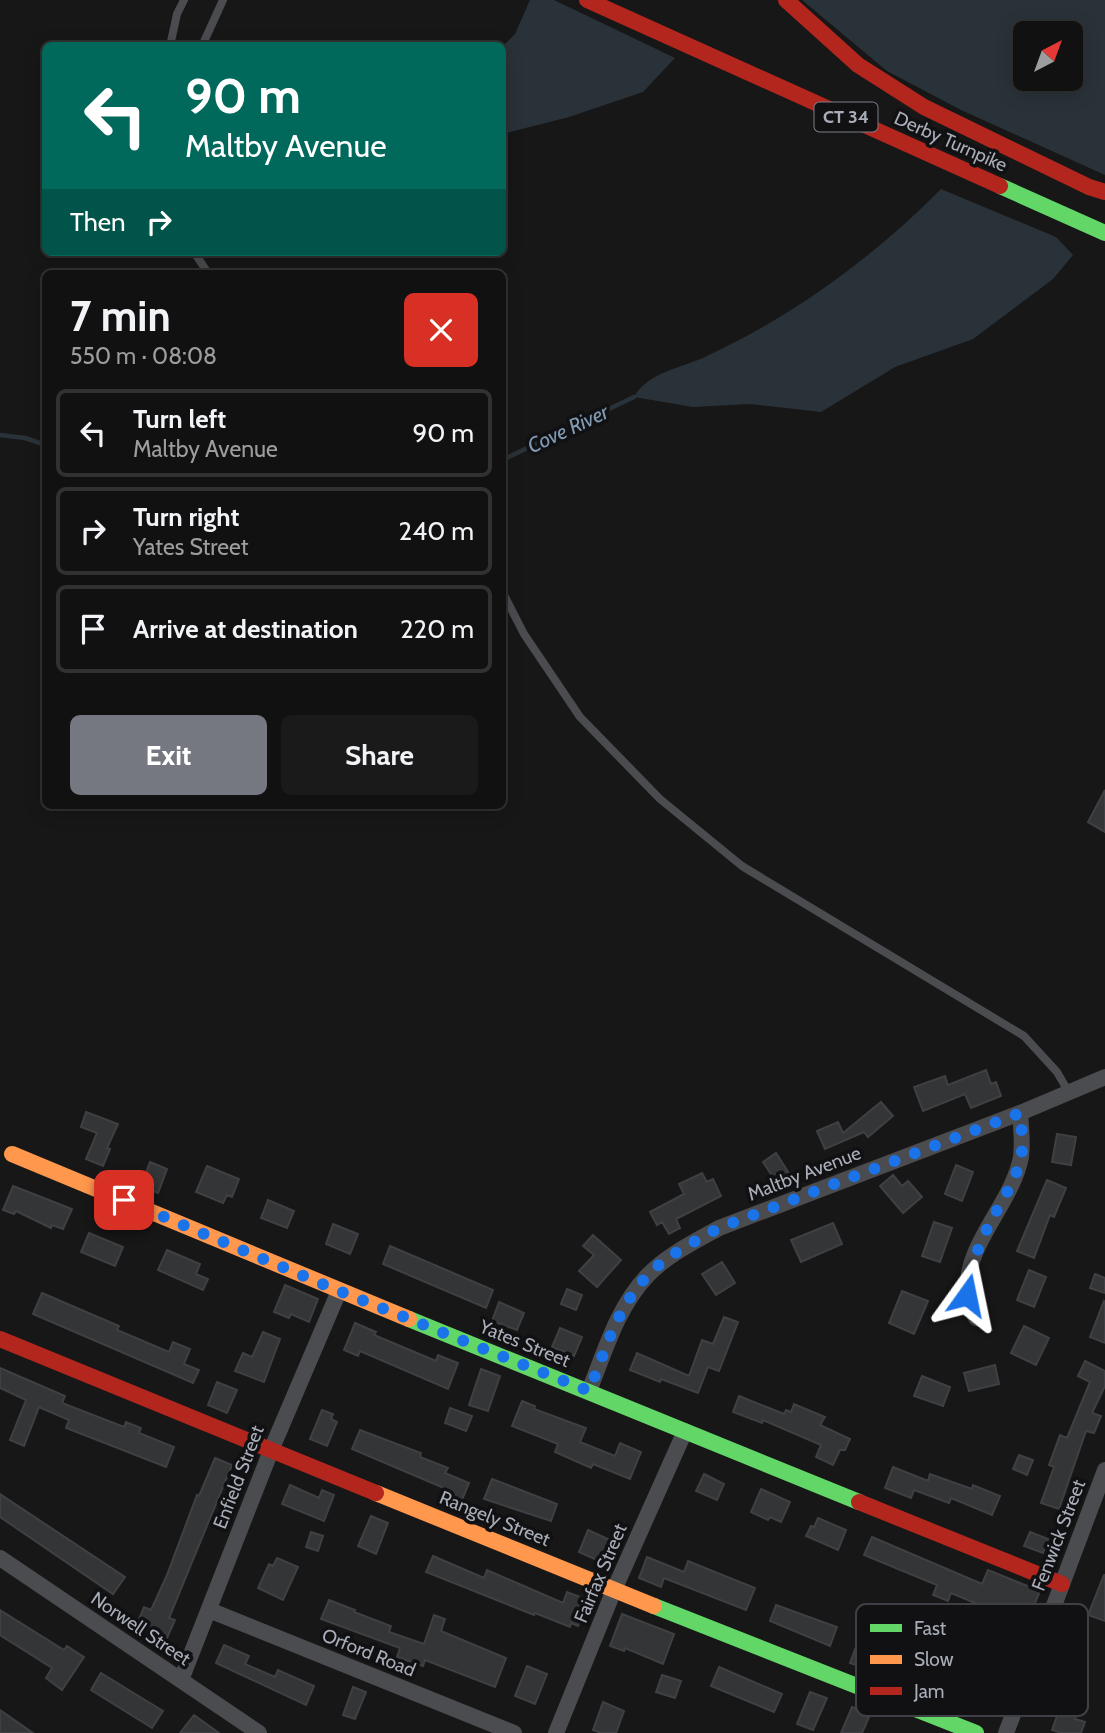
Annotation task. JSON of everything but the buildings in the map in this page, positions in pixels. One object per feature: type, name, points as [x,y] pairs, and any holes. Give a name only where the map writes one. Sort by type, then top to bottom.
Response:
[{"type":"main road","name":"Derby Turnpike","points":[[587,0],[1105,233]]},
{"type":"main road","name":"Derby Turnpike","points":[[786,0],[858,65],[925,107],[1089,187],[1105,192]]},
{"type":"main road","name":"Yates Street","points":[[12,1154],[339,1291],[1062,1584]]},
{"type":"main road","name":"Rangely Street","points":[[0,1339],[614,1590],[856,1686]]},
{"type":"main road","name":"Rangely Street","points":[[933,1716],[976,1733]]},
{"type":"street","name":"Maltby Avenue","points":[[589,1391],[616,1324],[631,1295],[662,1263],[691,1243],[719,1228],[1020,1113],[1105,1077]]},
{"type":"street","points":[[976,1318],[967,1295],[970,1270],[1021,1158],[1020,1113]]},
{"type":"street","name":"Enfield Street","points":[[181,1680],[272,1448],[339,1291]]},
{"type":"street","name":"Fairfax Street","points":[[556,1733],[614,1590],[685,1431]]},
{"type":"street","name":"Fenwick Street","points":[[1054,1604],[1105,1470]]},
{"type":"street","name":"Norwell Street","points":[[0,1558],[258,1733]]},
{"type":"street","name":"Orford Road","points":[[209,1610],[514,1733]]},
{"type":"street","name":"Fenwick Street","points":[[1006,1733],[1012,1716]]},
{"type":"lane","points":[[171,42],[177,14],[184,0]]},
{"type":"lane","points":[[204,42],[223,0]]},
{"type":"lane","points":[[506,599],[524,634],[580,717],[660,799],[742,866],[1024,1036],[1057,1072],[1068,1091]]},
{"type":"shaded area","points":[[530,0],[554,0],[675,58],[643,92],[569,117],[506,133],[506,43],[515,34]]},
{"type":"shaded area","points":[[802,0],[1105,0],[1105,175],[961,110],[887,71]]},
{"type":"shaded area","points":[[941,189],[1056,237],[1073,255],[1053,279],[973,339],[895,367],[821,412],[750,404],[693,407],[634,397],[657,376],[739,340],[801,304],[888,238]]},
{"type":"waterway","name":"Cove River","points":[[506,458],[634,397]]},
{"type":"waterway","name":"Cove River","points":[[0,435],[25,438],[42,444]]},
{"type":"traffic: fast","points":[[1000,186],[1105,233]]},
{"type":"traffic: fast","points":[[409,1319],[859,1502]]},
{"type":"traffic: fast","points":[[654,1606],[856,1686]]},
{"type":"traffic: fast","points":[[933,1716],[976,1733]]},
{"type":"traffic: slow","points":[[12,1154],[409,1319]]},
{"type":"traffic: slow","points":[[376,1493],[654,1606]]},
{"type":"traffic: jam","points":[[587,0],[1000,186]]},
{"type":"traffic: jam","points":[[786,0],[858,65],[924,107],[1089,187],[1105,192]]},
{"type":"traffic: jam","points":[[0,1339],[376,1493]]},
{"type":"traffic: jam","points":[[859,1502],[1062,1584]]},
{"type":"route","points":[[124,1200],[339,1291],[589,1391],[622,1310],[631,1295],[648,1275],[691,1243],[719,1228],[1020,1113],[1021,1158],[970,1270],[967,1295]]}]
